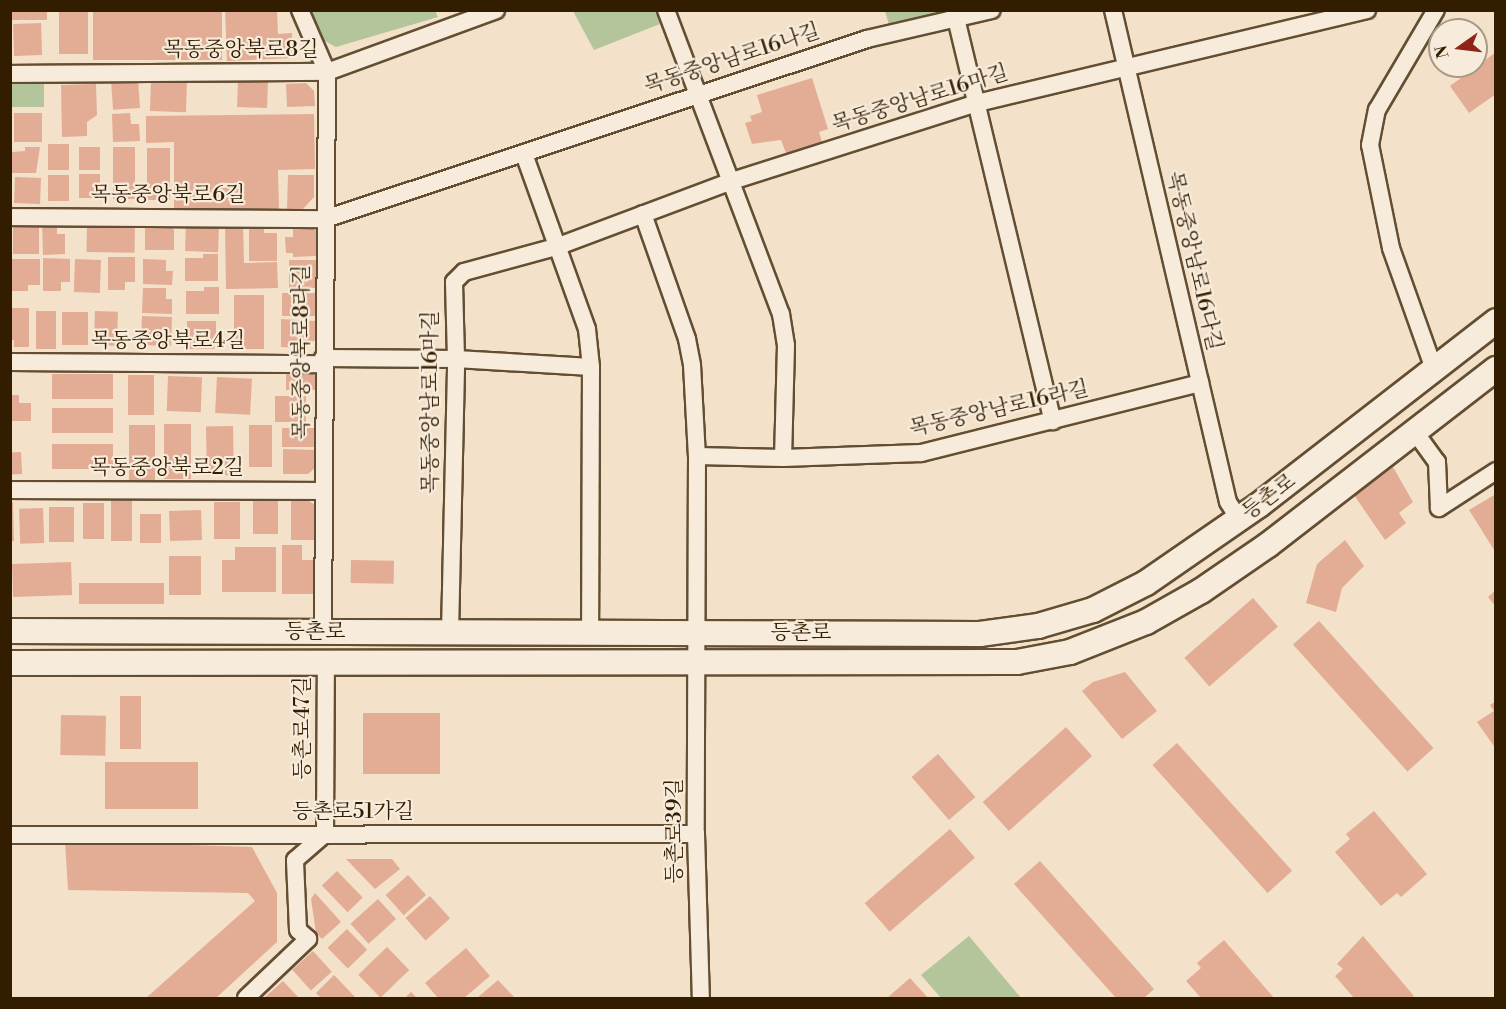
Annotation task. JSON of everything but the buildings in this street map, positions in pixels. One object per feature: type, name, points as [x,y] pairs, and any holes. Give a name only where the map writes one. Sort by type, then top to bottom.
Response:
[{"type":"main road","name":"등촌로","points":[[10,631],[980,634],[1038,626],[1093,610],[1131,593],[1239,519],[1496,321]]},
{"type":"main road","name":"등촌로","points":[[10,663],[1017,662],[1070,652],[1146,622],[1201,591],[1268,545],[1496,369]]},
{"type":"street","points":[[300,10],[327,72]]},
{"type":"street","name":"목동중앙북로8길","points":[[10,74],[327,72],[496,10]]},
{"type":"street","points":[[666,10],[729,182],[781,314],[786,345],[783,458]]},
{"type":"street","name":"목동중앙남로16나길","points":[[325,219],[524,154],[697,93],[867,39],[955,14],[992,10]]},
{"type":"street","name":"목동중앙남로16다길","points":[[1113,10],[1228,502],[1239,519]]},
{"type":"street","name":"목동중앙남로16마길","points":[[450,633],[456,359],[454,282],[458,276],[556,247],[729,182],[976,103],[1367,10]]},
{"type":"street","points":[[1434,369],[1391,248],[1370,145],[1377,110],[1436,10]]},
{"type":"street","points":[[955,14],[1053,421]]},
{"type":"street","name":"목동중앙북로8라길","points":[[323,632],[327,72]]},
{"type":"street","points":[[524,154],[587,329],[591,367],[590,633]]},
{"type":"street","points":[[643,214],[687,339],[696,456],[698,632]]},
{"type":"street","name":"목동중앙북로6길","points":[[10,217],[325,219]]},
{"type":"street","name":"목동중앙북로4길","points":[[10,362],[456,359],[591,367]]},
{"type":"street","name":"목동중앙남로16라길","points":[[696,456],[783,458],[921,453],[1200,383]]},
{"type":"street","points":[[1415,432],[1437,462],[1439,508],[1496,471]]},
{"type":"street","name":"목동중앙북로2길","points":[[10,490],[324,490]]},
{"type":"street","name":"등촌로39길","points":[[698,632],[696,834],[701,999]]},
{"type":"street","name":"등촌로47길","points":[[325,834],[326,664]]},
{"type":"street","points":[[246,999],[308,939],[298,930],[295,860],[325,834]]},
{"type":"street","name":"등촌로51가길","points":[[10,835],[696,834]]},
{"type":"green space","points":[[310,11],[435,11],[438,17],[336,47],[323,40]]},
{"type":"green space","points":[[573,11],[661,11],[665,22],[594,50]]},
{"type":"green space","points":[[885,11],[946,11],[947,13],[890,28]]},
{"type":"green space","points":[[10,80],[44,80],[44,107],[10,107]]},
{"type":"green space","points":[[969,936],[1021,998],[941,998],[921,975]]}]
